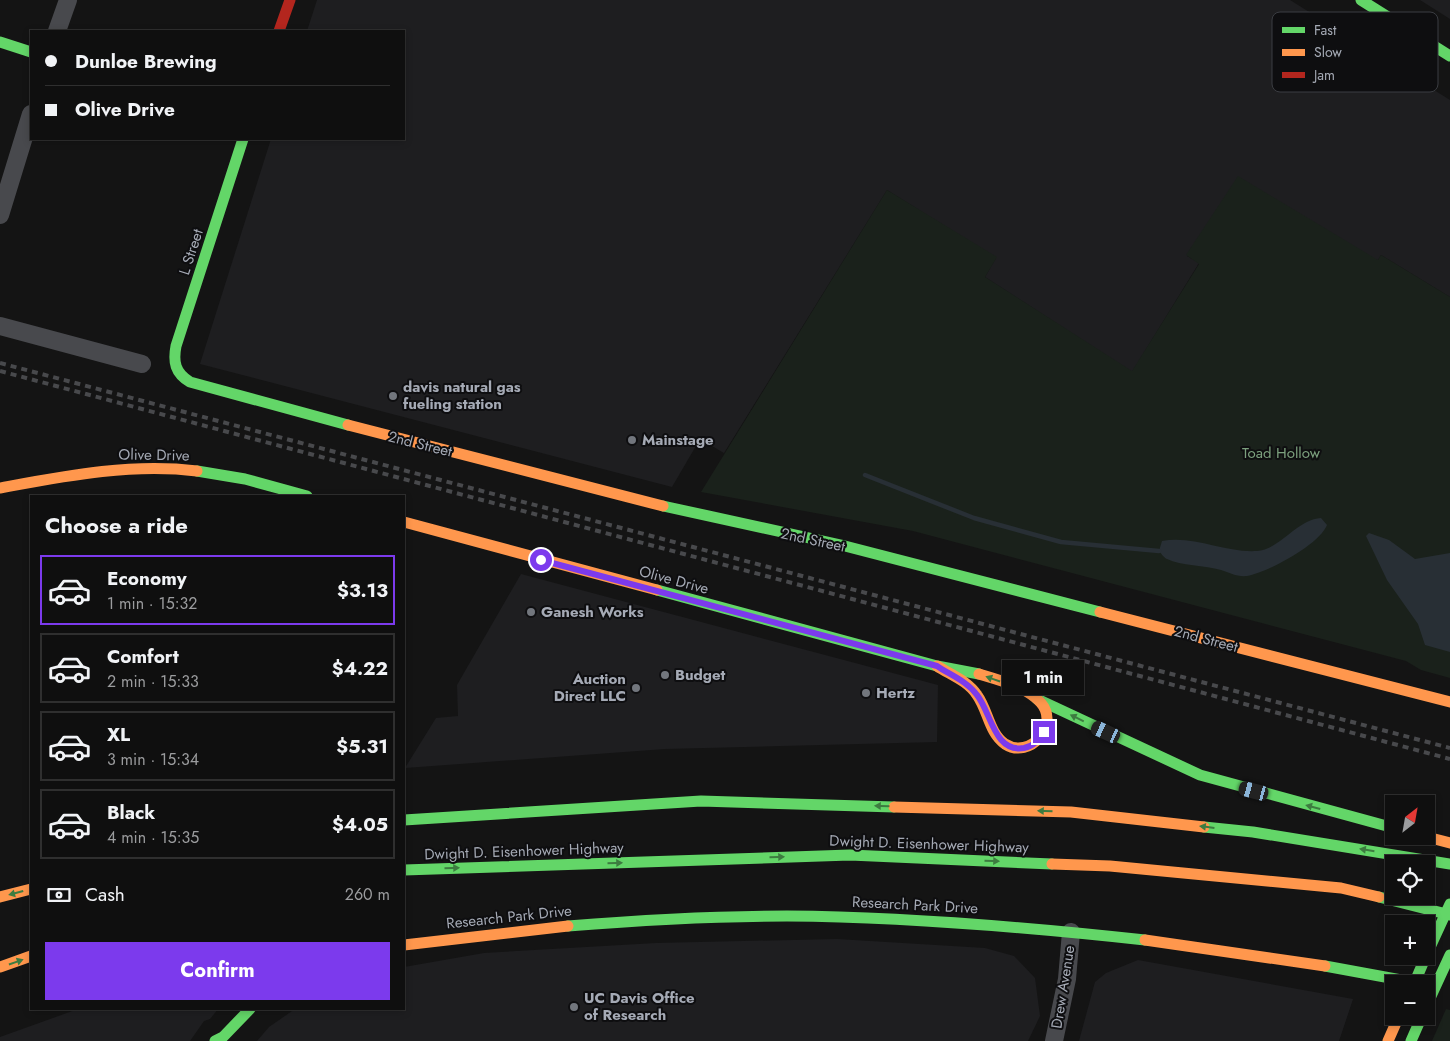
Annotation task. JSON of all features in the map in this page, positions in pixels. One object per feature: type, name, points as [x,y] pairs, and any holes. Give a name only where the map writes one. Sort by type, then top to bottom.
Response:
[{"type":"main road","points":[[279,30],[290,0]]},
{"type":"main road","points":[[1361,0],[1380,12]]},
{"type":"main road","points":[[0,42],[30,52]]},
{"type":"main road","points":[[1438,48],[1450,56]]},
{"type":"main road","name":"L Street","points":[[178,375],[174,365],[176,346],[243,140]]},
{"type":"main road","name":"2nd Street","points":[[178,375],[190,382],[351,426],[705,517],[841,545],[1450,702]]},
{"type":"main road","name":"Olive Drive","points":[[0,488],[103,470],[172,469],[236,477],[303,495]]},
{"type":"main road","name":"Olive Drive","points":[[405,522],[937,666],[958,667],[1002,683],[1037,699],[1046,711],[1044,732],[1037,743],[1030,746],[1013,747],[998,737],[977,694],[964,682],[937,666]]},
{"type":"main road","points":[[1037,699],[1200,775],[1385,826]]},
{"type":"main road","points":[[405,820],[701,801],[1071,812],[1253,832],[1450,864]]},
{"type":"main road","points":[[1435,839],[1450,843]]},
{"type":"main road","name":"Dwight D. Eisenhower Highway","points":[[405,870],[850,855],[1100,865],[1342,888],[1450,915]]},
{"type":"main road","points":[[0,897],[30,889]]},
{"type":"main road","points":[[1435,936],[1450,904]]},
{"type":"main road","name":"Research Park Drive","points":[[405,945],[558,925],[738,917],[873,917],[993,924],[1236,951],[1385,976]]},
{"type":"main road","points":[[1435,988],[1450,955]]},
{"type":"main road","points":[[0,968],[30,956]]},
{"type":"main road","name":"Research Park Drive","points":[[1435,986],[1450,989]]},
{"type":"main road","points":[[220,1040],[249,1010]]},
{"type":"main road","points":[[1389,1038],[1395,1025]]},
{"type":"main road","points":[[1411,1040],[1418,1025]]},
{"type":"street","points":[[57,30],[68,0]]},
{"type":"street","points":[[0,215],[30,117]]},
{"type":"street","points":[[0,326],[142,364]]},
{"type":"street","name":"Drew Avenue","points":[[1054,1041],[1067,979],[1071,932]]},
{"type":"shaded area","points":[[317,0],[1290,0],[1309,12],[1272,12],[1272,92],[1437,92],[1450,100],[1450,297],[1381,255],[1378,260],[1187,256],[1199,263],[1132,372],[985,277],[996,258],[887,190],[724,453],[700,439],[672,487],[200,364],[271,140],[405,140],[405,30],[307,30]]},
{"type":"shaded area","points":[[1420,0],[1450,0],[1450,19]]},
{"type":"shaded area","points":[[1321,518],[1327,525],[1322,533],[1304,549],[1267,569],[1247,576],[1173,561],[1166,558],[1159,551],[1162,541],[1186,540],[1245,551],[1257,551],[1274,545],[1304,524]]},
{"type":"shaded area","points":[[1369,533],[1389,540],[1415,559],[1450,553],[1450,652],[1425,645],[1418,624],[1387,580],[1366,536]]},
{"type":"shaded area","points":[[521,574],[938,685],[937,742],[665,749],[405,768],[436,718],[458,716],[457,685]]},
{"type":"shaded area","points":[[837,939],[985,948],[1014,956],[1035,978],[1040,1016],[1028,1041],[257,1041],[269,1027],[294,1010],[405,1010],[405,967],[484,953],[656,943]]},
{"type":"shaded area","points":[[1138,960],[1353,999],[1339,1041],[1079,1041],[1095,982],[1106,973]]},
{"type":"shaded area","points":[[75,1010],[217,1010],[210,1019],[204,1021],[190,1041],[0,1041],[0,1037]]},
{"type":"green space","name":"Toad Hollow","points":[[1238,176],[1378,260],[1381,255],[1450,297],[1450,678],[1421,670],[1406,661],[913,531],[701,492],[887,190],[997,257],[985,277],[1132,371],[1199,264],[1186,255]]},
{"type":"green space","points":[[1446,1009],[1450,1010],[1450,1041],[1432,1041]]},
{"type":"waterway","points":[[865,475],[974,518],[1061,542],[1159,551]]},
{"type":"railway","points":[[0,363],[1450,748]]},
{"type":"railway","points":[[0,371],[1450,759]]},
{"type":"traffic: fast","points":[[1361,0],[1380,12]]},
{"type":"traffic: fast","points":[[0,42],[30,52]]},
{"type":"traffic: fast","points":[[1438,48],[1450,56]]},
{"type":"traffic: fast","points":[[243,140],[176,346],[176,367],[181,375],[190,382],[348,425]]},
{"type":"traffic: fast","points":[[197,471],[245,479],[303,495]]},
{"type":"traffic: fast","points":[[663,506],[841,545],[1100,612]]},
{"type":"traffic: fast","points":[[657,590],[937,666],[979,674]]},
{"type":"traffic: fast","points":[[1037,699],[1200,775],[1385,826]]},
{"type":"traffic: fast","points":[[405,820],[701,801],[894,807]]},
{"type":"traffic: fast","points":[[1204,827],[1253,832],[1450,864]]},
{"type":"traffic: fast","points":[[405,870],[850,855],[1052,864]]},
{"type":"traffic: fast","points":[[1379,897],[1450,915]]},
{"type":"traffic: fast","points":[[1435,936],[1450,904]]},
{"type":"traffic: fast","points":[[568,926],[705,918],[787,916],[877,918],[1056,931],[1145,940]]},
{"type":"traffic: fast","points":[[1435,988],[1450,955]]},
{"type":"traffic: fast","points":[[1418,975],[1422,965]]},
{"type":"traffic: fast","points":[[1325,966],[1385,977]]},
{"type":"traffic: fast","points":[[215,1041],[223,1037],[249,1010]]},
{"type":"traffic: fast","points":[[1411,1041],[1418,1025]]},
{"type":"traffic: slow","points":[[348,425],[663,506]]},
{"type":"traffic: slow","points":[[0,488],[98,472],[147,469],[197,471]]},
{"type":"traffic: slow","points":[[405,522],[657,590]]},
{"type":"traffic: slow","points":[[1100,612],[1450,702]]},
{"type":"traffic: slow","points":[[937,666],[964,682],[973,690],[981,701],[995,734],[1005,744],[1015,748],[1024,747],[1040,738],[1045,730],[1047,721],[1046,712],[1041,703],[1021,688],[979,674]]},
{"type":"traffic: slow","points":[[894,807],[1071,812],[1204,827]]},
{"type":"traffic: slow","points":[[1435,839],[1450,843]]},
{"type":"traffic: slow","points":[[1052,864],[1110,866],[1341,888],[1379,897]]},
{"type":"traffic: slow","points":[[0,897],[30,889]]},
{"type":"traffic: slow","points":[[405,945],[568,926]]},
{"type":"traffic: slow","points":[[1145,940],[1325,966]]},
{"type":"traffic: slow","points":[[0,967],[30,956]]},
{"type":"traffic: slow","points":[[1388,1041],[1395,1025]]},
{"type":"traffic: jam","points":[[279,30],[290,0]]},
{"type":"place","name":"davis natural gas fueling station","points":[[393,396]]},
{"type":"place","name":"Mainstage","points":[[632,440]]},
{"type":"place","name":"Ganesh Works","points":[[531,612]]},
{"type":"place","name":"Budget","points":[[665,675]]},
{"type":"place","name":"Auction Direct LLC","points":[[636,688]]},
{"type":"place","name":"Hertz","points":[[866,693]]},
{"type":"place","name":"UC Davis Office of Research","points":[[574,1007]]},
{"type":"route","points":[[541,560],[937,666],[964,682],[977,694],[985,707],[994,730],[1005,744],[1021,748],[1030,746],[1037,743],[1044,732]]}]
